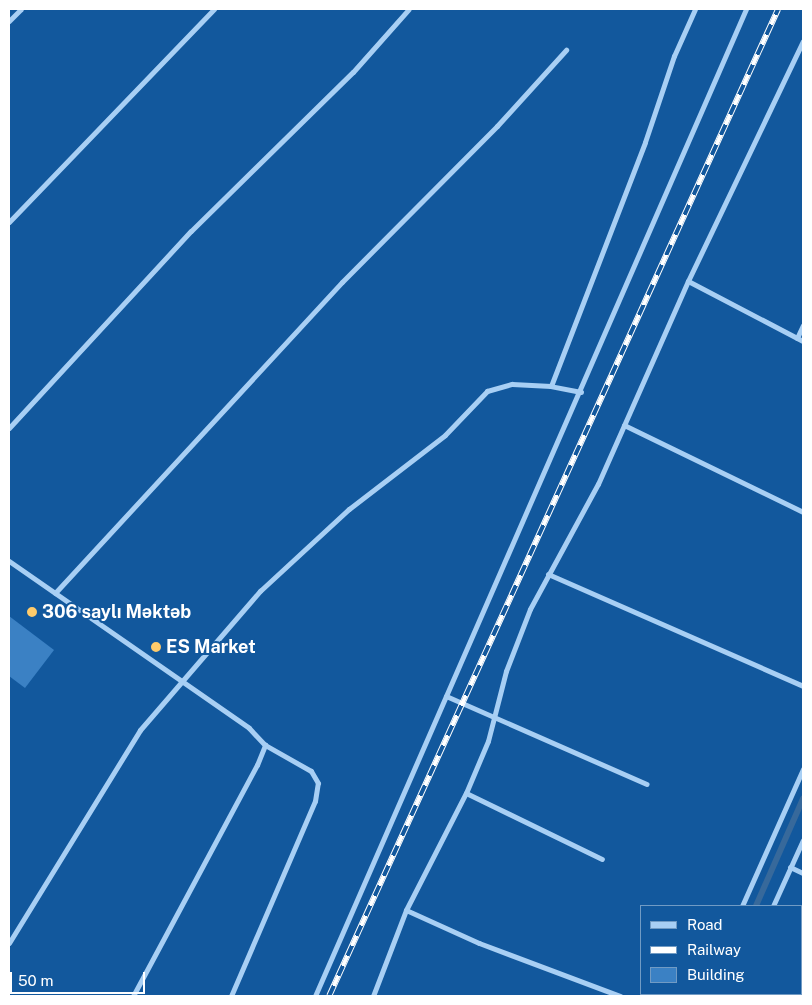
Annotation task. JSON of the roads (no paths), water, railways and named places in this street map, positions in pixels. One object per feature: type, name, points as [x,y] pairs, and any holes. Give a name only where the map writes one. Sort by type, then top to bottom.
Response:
[{"type":"street","points":[[9,22],[21,9]]},
{"type":"street","points":[[9,222],[214,9]]},
{"type":"street","points":[[9,428],[191,231],[353,72],[409,9]]},
{"type":"street","points":[[551,386],[645,142],[674,56],[695,9]]},
{"type":"street","points":[[315,996],[581,392],[746,9]]},
{"type":"street","points":[[373,996],[406,910],[466,792],[496,718],[515,644],[548,574],[579,521],[688,281],[803,41]]},
{"type":"street","points":[[55,593],[336,290],[497,126],[566,50]]},
{"type":"street","points":[[688,281],[803,341]]},
{"type":"street","points":[[797,338],[803,325]]},
{"type":"street","points":[[9,943],[140,730],[180,681],[260,591],[350,509],[445,435],[487,391],[512,384],[551,386],[581,392]]},
{"type":"street","points":[[624,425],[803,512]]},
{"type":"street","points":[[9,561],[249,728],[265,745],[311,772],[318,783],[315,801],[231,996]]},
{"type":"street","points":[[548,574],[803,686]]},
{"type":"street","points":[[446,696],[646,784]]},
{"type":"street","points":[[133,996],[257,765],[265,745]]},
{"type":"street","points":[[742,905],[803,769]]},
{"type":"street","points":[[466,792],[602,860]]},
{"type":"street","points":[[774,905],[803,840]]},
{"type":"street","points":[[790,868],[803,873]]},
{"type":"street","points":[[406,910],[479,943],[620,996]]},
{"type":"waterway","points":[[756,905],[803,799]]},
{"type":"railway","points":[[329,996],[778,9]]},
{"type":"place","name":"306 saylı Məktəb","points":[[32,612]]},
{"type":"place","name":"ES Market","points":[[156,647]]}]
